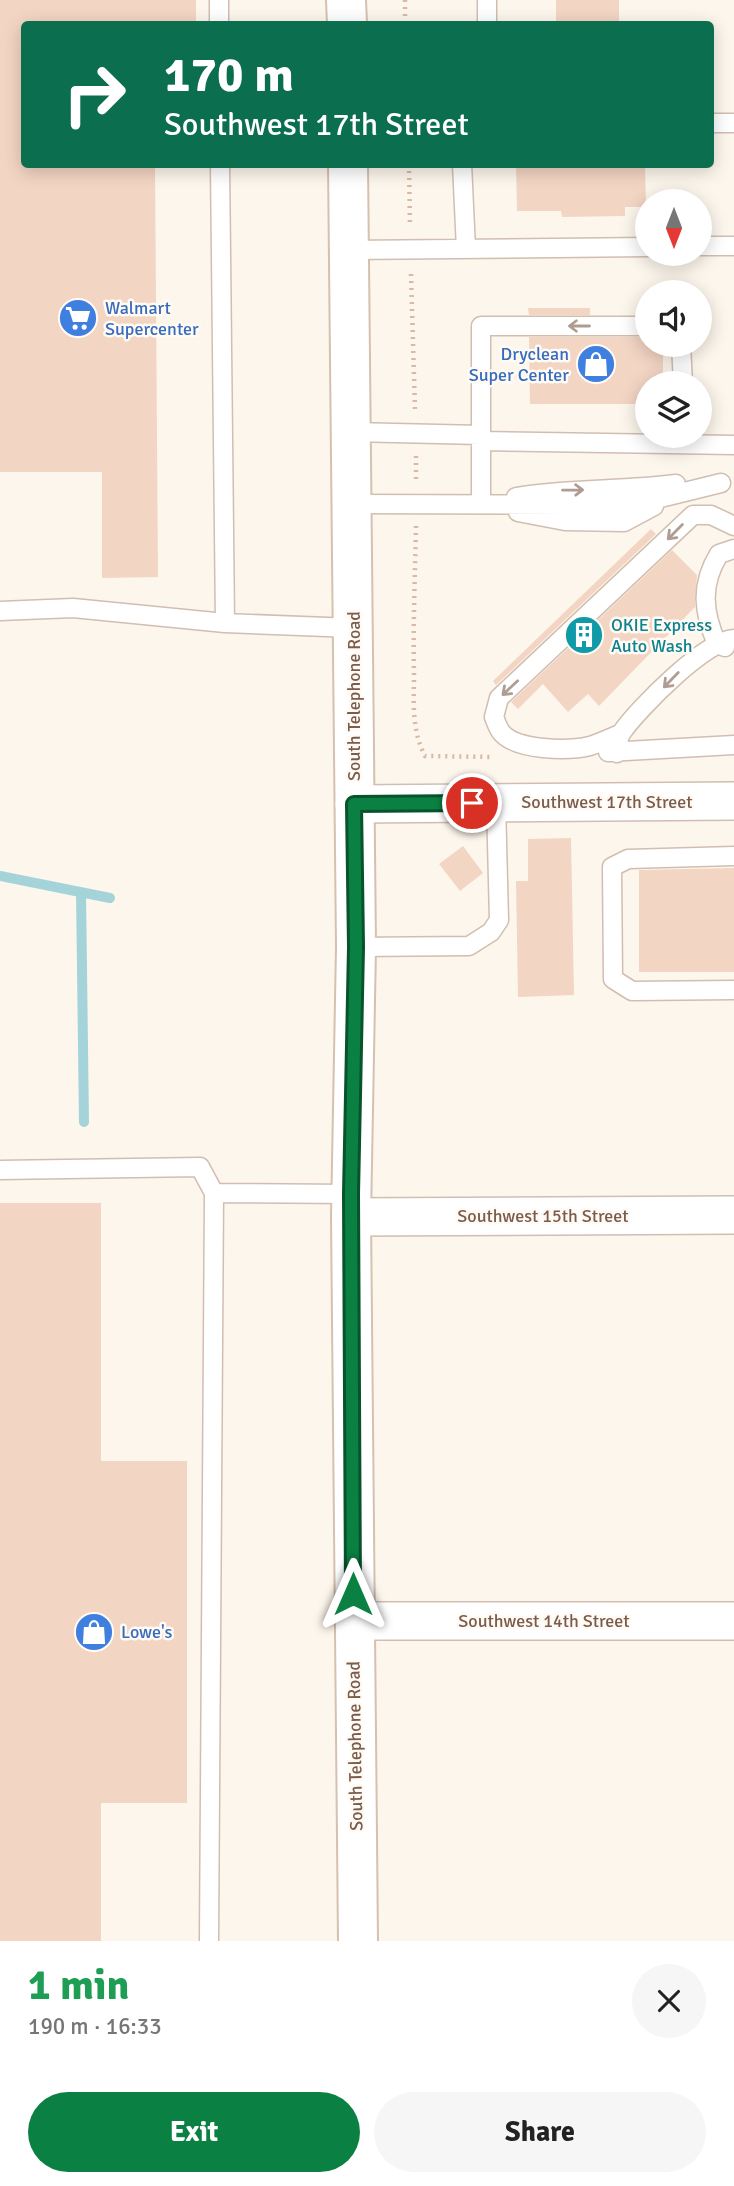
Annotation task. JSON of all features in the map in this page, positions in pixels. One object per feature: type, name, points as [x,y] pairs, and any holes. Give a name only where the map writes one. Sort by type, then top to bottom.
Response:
[{"type":"main road","points":[[346,0],[347,21]]},
{"type":"main road","name":"South Telephone Road","points":[[348,168],[356,947],[351,1206],[358,1941]]},
{"type":"street","name":"Southwest 17th Street","points":[[354,804],[734,801]]},
{"type":"street","name":"Southwest 15th Street","points":[[351,1206],[734,1215]]},
{"type":"street","name":"Southwest 14th Street","points":[[354,1621],[734,1621]]},
{"type":"lane","points":[[219,0],[219,21]]},
{"type":"lane","points":[[487,0],[487,21]]},
{"type":"lane","points":[[714,123],[734,123]]},
{"type":"lane","points":[[220,168],[225,623]]},
{"type":"lane","points":[[462,168],[466,249]]},
{"type":"lane","points":[[712,246],[734,246]]},
{"type":"lane","points":[[349,250],[635,247]]},
{"type":"lane","points":[[481,502],[481,326],[635,326]]},
{"type":"lane","points":[[351,432],[481,438],[635,440]]},
{"type":"lane","points":[[712,443],[734,445]]},
{"type":"lane","points":[[481,502],[555,491],[634,490],[685,483],[728,483]]},
{"type":"lane","points":[[352,504],[481,502],[549,506],[632,505],[728,483]]},
{"type":"lane","points":[[734,526],[711,515],[693,515],[499,698],[494,717],[502,734],[522,744],[617,752],[734,745]]},
{"type":"lane","points":[[568,749],[591,746],[620,734],[690,661],[727,645],[706,617],[708,572],[719,554],[734,550]]},
{"type":"lane","points":[[0,611],[73,608],[225,623],[353,628]]},
{"type":"lane","points":[[617,752],[620,734]]},
{"type":"lane","points":[[356,947],[469,946],[491,932],[499,920],[496,803]]},
{"type":"lane","points":[[734,856],[628,859],[612,867],[612,979],[632,991],[734,990]]},
{"type":"lane","points":[[0,1170],[200,1167],[214,1193],[209,1941]]},
{"type":"lane","points":[[214,1193],[351,1206]]},
{"type":"path","points":[[405,0],[405,21]]},
{"type":"path","points":[[409,168],[417,503],[413,626],[414,723],[418,743],[425,756],[505,757]]},
{"type":"building","name":"Walmart Supercenter","points":[[0,0],[196,0],[196,21],[21,21],[21,168],[155,168],[158,577],[102,578],[102,472],[0,472]]},
{"type":"building","points":[[556,0],[619,0],[619,21],[556,21]]},
{"type":"building","points":[[516,168],[645,168],[646,189],[635,189],[635,207],[625,207],[625,216],[562,217],[561,211],[517,211]]},
{"type":"building","points":[[528,308],[590,308],[590,315],[529,315]]},
{"type":"building","name":"Dryclean Super Center","points":[[529,337],[635,337],[635,357],[663,357],[663,371],[635,371],[635,404],[530,404]]},
{"type":"building","points":[[651,529],[656,534],[496,685],[493,681]]},
{"type":"building","points":[[672,550],[697,575],[695,607],[599,706],[588,694],[568,712],[543,684],[518,709],[511,702]]},
{"type":"building","points":[[571,838],[574,995],[518,997],[516,881],[528,881],[528,839]]},
{"type":"building","points":[[463,846],[483,873],[460,891],[439,864]]},
{"type":"building","points":[[734,868],[734,972],[639,972],[639,870]]},
{"type":"building","name":"Lowe's","points":[[0,1203],[101,1203],[101,1461],[187,1461],[187,1803],[101,1803],[101,1941],[0,1941]]},
{"type":"waterway","points":[[0,876],[110,898]]},
{"type":"waterway","points":[[81,892],[84,1122]]},
{"type":"place","name":"Walmart Supercenter","points":[[78,318]]},
{"type":"place","name":"Dryclean Super Center","points":[[596,364]]},
{"type":"place","name":"OKIE Express Auto Wash","points":[[584,635]]},
{"type":"place","name":"Lowe's","points":[[94,1632]]},
{"type":"route","points":[[353,1594],[351,1194],[356,947],[354,804],[472,803]]}]
